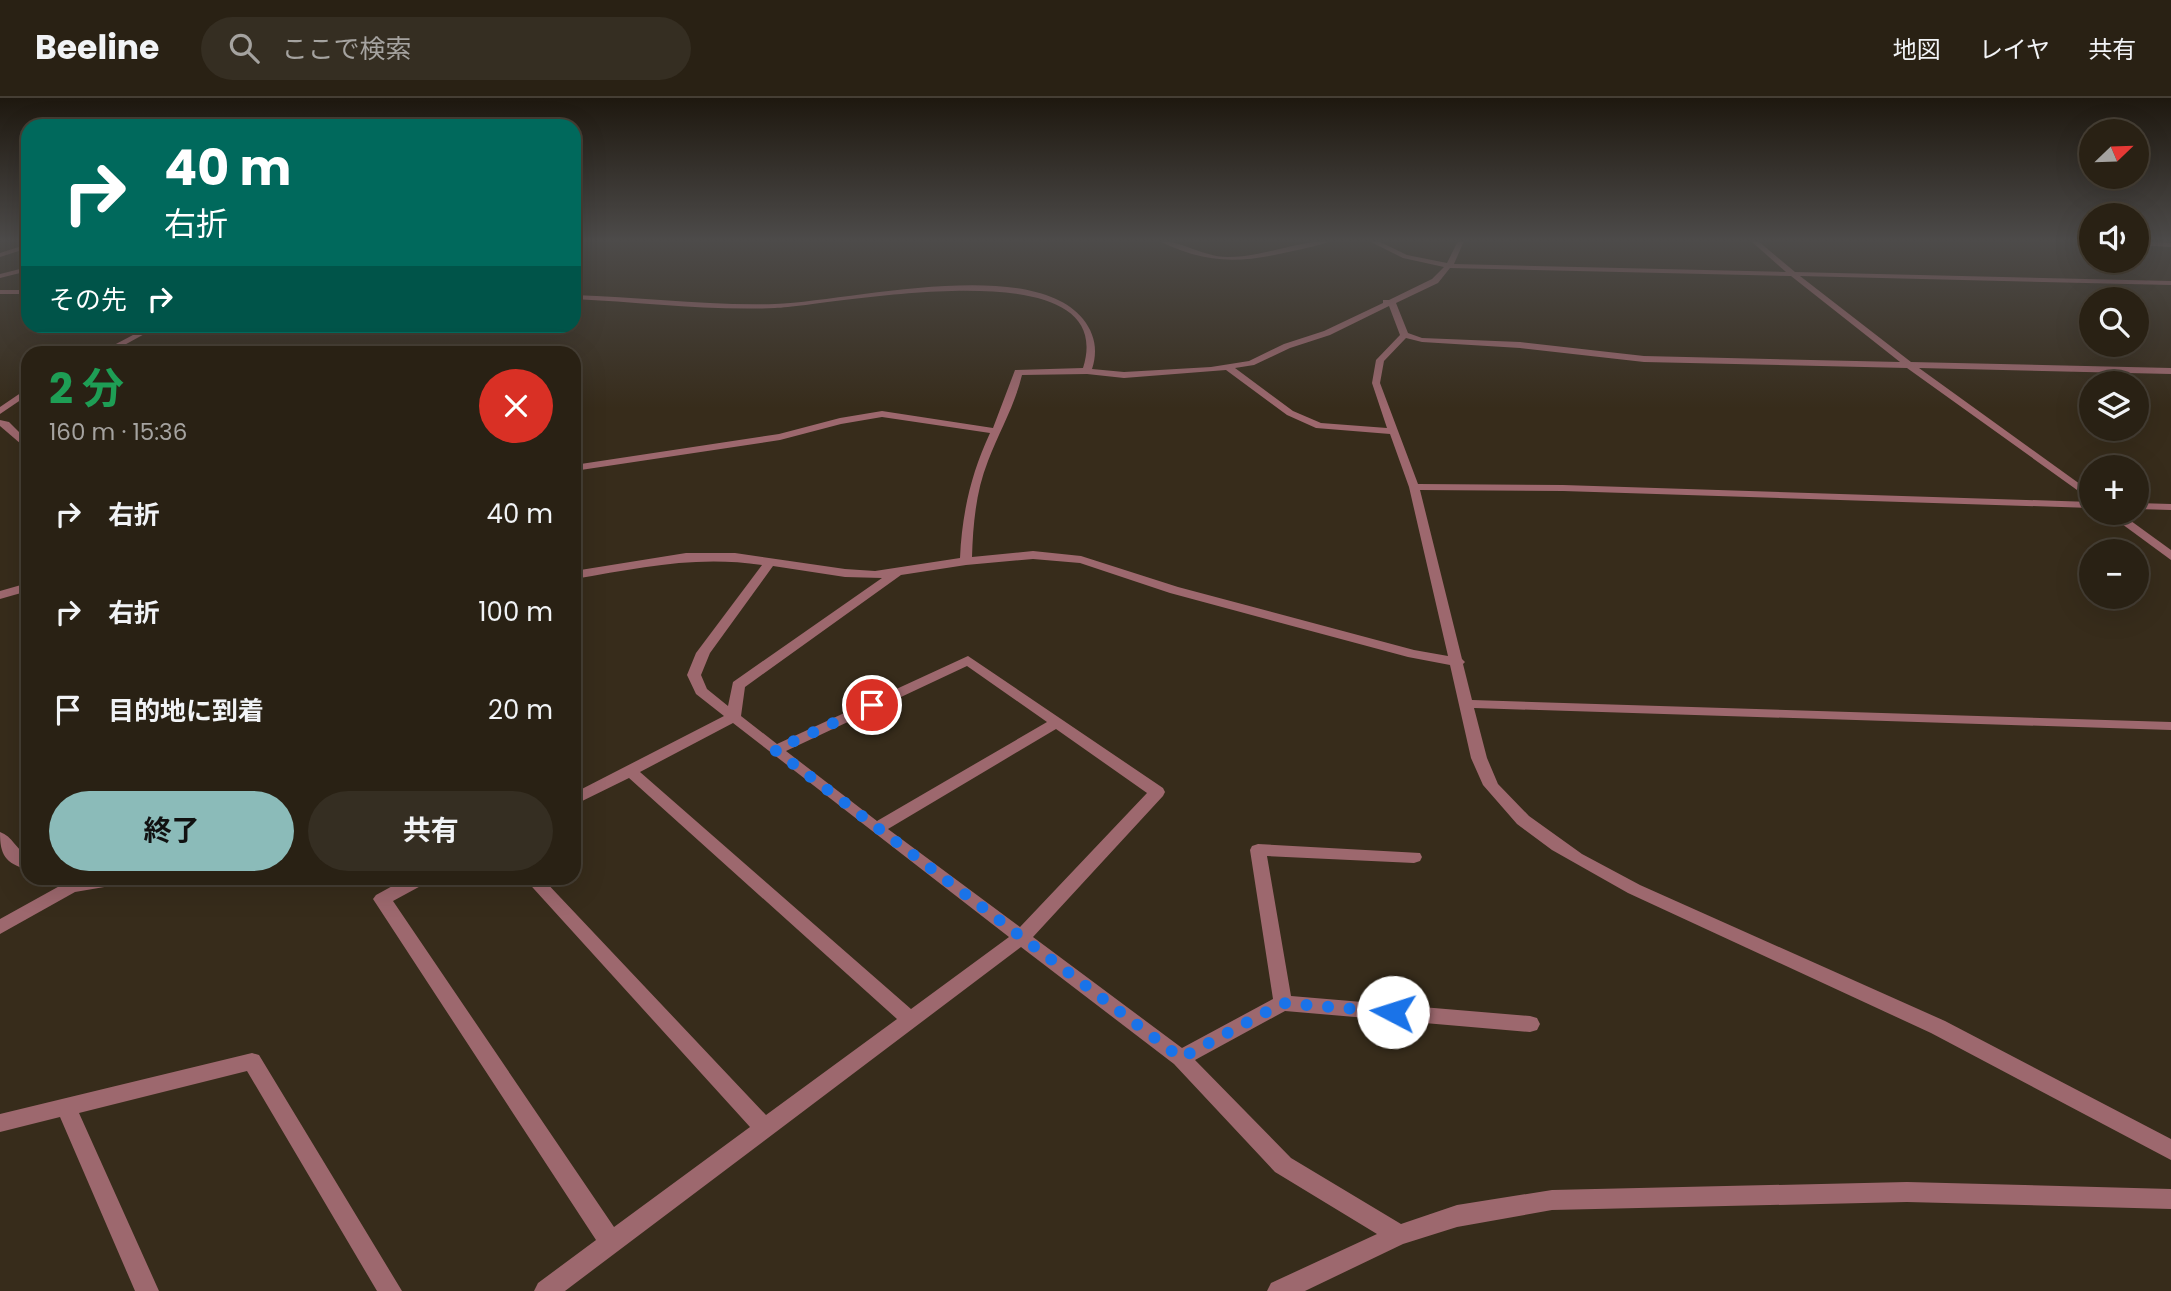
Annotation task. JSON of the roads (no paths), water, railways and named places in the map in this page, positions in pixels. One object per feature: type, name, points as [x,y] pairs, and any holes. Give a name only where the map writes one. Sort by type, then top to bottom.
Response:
[{"type":"street","points":[[581,297],[776,306],[872,297]]},
{"type":"street","points":[[1048,297],[1079,318],[1091,338],[1092,359],[1087,371]]},
{"type":"street","points":[[966,561],[967,521],[978,474],[1014,395],[1018,372],[1087,371],[1124,375],[1251,363],[1286,346],[1328,333],[1398,297]]},
{"type":"street","points":[[1821,297],[2079,488]]},
{"type":"street","points":[[1386,302],[1394,305],[1404,335]]},
{"type":"street","points":[[116,346],[142,333]]},
{"type":"street","points":[[1404,335],[1422,340],[1520,345],[1644,359],[2171,371]]},
{"type":"street","points":[[1404,335],[1380,360],[1376,383],[1414,487],[1479,758],[1493,788],[1541,836],[1634,889],[1938,1027],[2171,1150]]},
{"type":"street","points":[[1228,367],[1290,413],[1319,426],[1394,431]]},
{"type":"street","points":[[0,411],[21,396]]},
{"type":"street","points":[[581,467],[766,440],[840,421],[882,414],[996,431]]},
{"type":"street","points":[[0,423],[6,424],[21,440]]},
{"type":"street","points":[[1414,487],[1563,488],[2079,505]]},
{"type":"street","points":[[2149,506],[2171,507]]},
{"type":"street","points":[[2129,525],[2171,556]]},
{"type":"street","points":[[581,574],[686,556],[736,557],[845,573],[896,573],[966,561],[1033,555],[1081,560],[1188,594],[1413,654],[1458,662]]},
{"type":"street","points":[[771,561],[703,653],[694,675],[701,691],[1181,1058],[1283,1166],[1399,1235]]},
{"type":"street","points":[[734,717],[738,685],[896,573]]},
{"type":"street","points":[[0,595],[21,589]]},
{"type":"street","points":[[547,1291],[1022,937],[1157,792],[968,660],[775,750]]},
{"type":"street","points":[[1467,704],[2171,726]]},
{"type":"street","points":[[581,796],[734,717]]},
{"type":"street","points":[[877,828],[1056,722]]},
{"type":"street","points":[[630,771],[911,1020]]},
{"type":"street","points":[[0,838],[14,856],[21,860]]},
{"type":"street","points":[[1283,1003],[1258,850],[1414,857]]},
{"type":"street","points":[[0,926],[60,885]]},
{"type":"street","points":[[409,885],[382,899],[611,1243]]},
{"type":"street","points":[[538,885],[765,1129]]},
{"type":"street","points":[[1181,1058],[1283,1003],[1530,1024]]},
{"type":"street","points":[[0,1123],[252,1061],[390,1291]]},
{"type":"street","points":[[66,1107],[147,1291]]},
{"type":"street","points":[[1279,1291],[1399,1235],[1457,1216],[1552,1200],[1907,1192],[2171,1199]]}]
